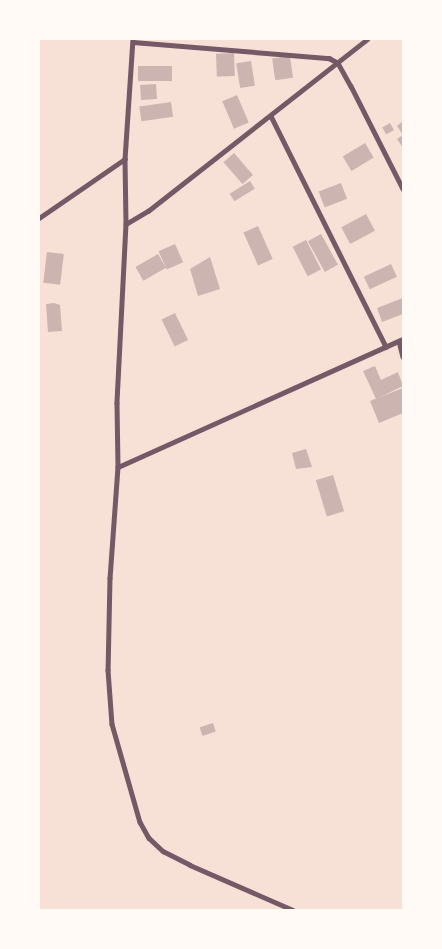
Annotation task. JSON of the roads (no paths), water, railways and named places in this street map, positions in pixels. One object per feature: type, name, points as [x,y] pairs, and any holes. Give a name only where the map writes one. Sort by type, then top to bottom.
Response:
[{"type":"street","points":[[126,224],[148,211],[367,39]]},
{"type":"street","points":[[293,910],[163,851],[140,822],[112,724],[108,670],[118,468],[117,403],[126,224],[125,159],[133,41],[321,55],[338,63],[403,189]]},
{"type":"street","points":[[271,116],[386,347]]},
{"type":"street","points":[[39,218],[125,159]]},
{"type":"street","points":[[118,468],[401,340],[403,357]]}]
